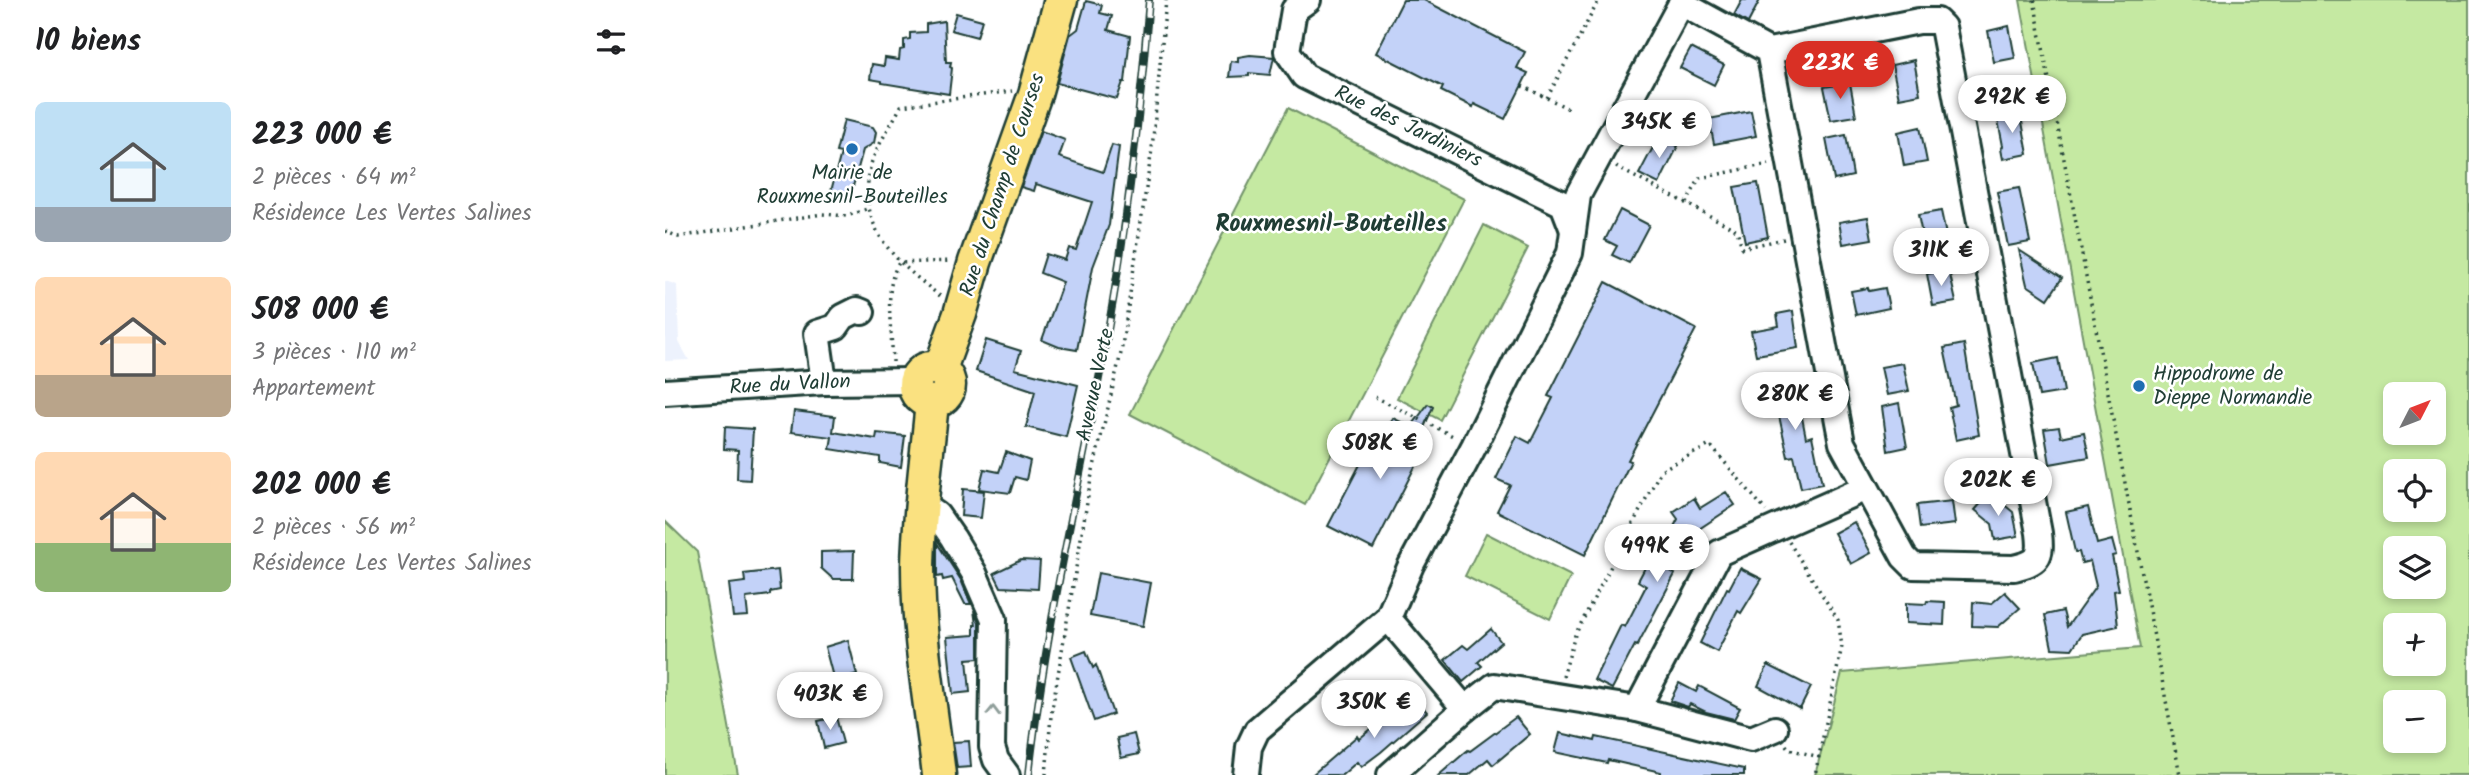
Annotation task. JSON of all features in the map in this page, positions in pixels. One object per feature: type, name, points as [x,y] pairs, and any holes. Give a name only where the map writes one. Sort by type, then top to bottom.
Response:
[{"type":"main road","name":"Rue du Champ de Courses","points":[[939,775],[924,655],[918,569],[921,504],[920,383],[964,302],[975,262],[1034,94],[1061,0]]},
{"type":"street","name":"Rue des Jardiniers","points":[[1308,0],[1294,10],[1287,51],[1304,76],[1563,204],[1574,234]]},
{"type":"street","points":[[1246,775],[1249,747],[1257,730],[1388,618],[1411,565],[1570,253],[1577,195],[1599,159],[1682,2],[1769,51],[1919,21],[1937,21],[1943,27],[2041,550],[2037,559],[2014,568],[1913,566],[1903,557],[1842,443],[1769,51]]},
{"type":"street","points":[[824,382],[817,333],[836,327],[843,317],[857,310],[862,312]]},
{"type":"street","name":"Rue du Vallon","points":[[665,392],[824,382],[920,383]]},
{"type":"street","points":[[1637,709],[1719,553],[1866,488]]},
{"type":"street","points":[[921,504],[937,515],[953,538],[974,573],[994,619],[992,747],[996,760],[1007,775]]},
{"type":"street","points":[[1388,618],[1465,709]]},
{"type":"street","points":[[1390,775],[1495,686],[1637,709],[1751,739],[1775,729]]},
{"type":"path","name":"Avenue Verte","points":[[1046,775],[1051,716],[1091,479],[1121,354],[1152,149],[1166,0]]},
{"type":"path","points":[[1547,98],[1599,0]]},
{"type":"path","points":[[2034,0],[2180,775]]},
{"type":"path","points":[[1522,86],[1571,110]]},
{"type":"path","points":[[964,302],[949,302],[899,264],[882,239],[867,209],[870,167],[901,106],[1023,89],[1034,94]]},
{"type":"path","points":[[1599,159],[1737,230],[1742,248],[1803,235]]},
{"type":"path","points":[[1686,203],[1700,178],[1789,159]]},
{"type":"path","points":[[665,232],[678,237],[822,214],[847,216],[867,209]]},
{"type":"path","points":[[920,383],[890,292],[894,270],[899,264],[963,260],[975,262]]},
{"type":"path","points":[[1375,397],[1474,446]]},
{"type":"path","points":[[1775,729],[1789,749],[1819,757]]},
{"type":"shaded area","points":[[665,281],[677,285],[679,342],[689,360],[665,361]]},
{"type":"green space","name":"Hippodrome de Dieppe Normandie","points":[[2020,0],[2469,0],[2469,775],[1815,775],[1842,673],[2140,648]]},
{"type":"green space","points":[[1288,108],[1464,199],[1305,505],[1130,414]]},
{"type":"green space","points":[[1484,225],[1528,248],[1440,420],[1397,398]]},
{"type":"green space","points":[[665,521],[697,552],[738,775],[665,775]]},
{"type":"green space","points":[[1486,533],[1571,576],[1550,619],[1465,576]]},
{"type":"building","points":[[1403,0],[1424,0],[1525,52],[1517,68],[1528,73],[1505,119],[1441,91],[1443,87],[1376,53]]},
{"type":"building","points":[[1742,0],[1760,0],[1748,23],[1734,15]]},
{"type":"building","points":[[1086,1],[1102,5],[1100,13],[1112,16],[1108,30],[1130,36],[1125,82],[1117,99],[1057,83],[1070,35],[1078,29]]},
{"type":"building","points":[[956,13],[982,20],[977,37],[951,30]]},
{"type":"building","points":[[944,21],[946,62],[951,62],[952,68],[949,94],[870,79],[872,64],[884,66],[885,58],[899,60],[900,50],[904,49],[904,40],[910,39],[910,33],[926,32],[926,24]]},
{"type":"building","points":[[2009,26],[2015,58],[1994,62],[1988,31]]},
{"type":"building","points":[[1691,48],[1724,65],[1714,85],[1680,68]]},
{"type":"building","points":[[1238,57],[1274,57],[1270,75],[1249,73],[1249,76],[1229,77],[1231,61],[1238,62]]},
{"type":"building","points":[[1914,60],[1920,94],[1899,98],[1892,65]]},
{"type":"building","points":[[1850,83],[1856,116],[1831,120],[1824,87]]},
{"type":"building","points":[[1751,111],[1756,136],[1714,144],[1709,119]]},
{"type":"building","points":[[2020,111],[2028,154],[2003,159],[1997,115]]},
{"type":"building","points":[[844,120],[873,127],[876,132],[874,143],[863,150],[849,201],[830,195],[841,153],[836,152]]},
{"type":"building","points":[[1920,127],[1927,162],[1904,166],[1898,132]]},
{"type":"building","points":[[1041,131],[1065,140],[1059,157],[1103,172],[1112,145],[1119,147],[1109,225],[1093,267],[1077,350],[1042,340],[1063,282],[1040,273],[1046,254],[1065,260],[1069,248],[1076,250],[1092,202],[1036,184],[1034,191],[1021,187]]},
{"type":"building","points":[[1846,135],[1853,176],[1834,180],[1826,139]]},
{"type":"building","points":[[1659,136],[1678,146],[1659,184],[1639,174]]},
{"type":"building","points":[[1758,183],[1768,237],[1745,242],[1734,187]]},
{"type":"building","points":[[2019,188],[2030,242],[2008,246],[1997,192]]},
{"type":"building","points":[[1620,210],[1649,225],[1629,263],[1612,255],[1617,246],[1605,240]]},
{"type":"building","points":[[1941,211],[1946,235],[1923,239],[1918,215]]},
{"type":"building","points":[[1868,217],[1872,239],[1843,244],[1839,222]]},
{"type":"building","points":[[2019,250],[2062,278],[2048,299],[2027,285]]},
{"type":"building","points":[[1949,270],[1956,302],[1933,306],[1927,274]]},
{"type":"building","points":[[1606,282],[1696,329],[1628,460],[1631,461],[1585,555],[1497,511],[1510,485],[1496,479],[1517,436],[1530,443],[1553,398],[1548,396]]},
{"type":"building","points":[[1868,288],[1869,291],[1885,288],[1889,308],[1856,315],[1851,291]]},
{"type":"building","points":[[1793,311],[1798,348],[1756,355],[1751,331],[1779,326],[1777,314]]},
{"type":"building","points":[[986,340],[1021,351],[1015,369],[1078,385],[1066,437],[1026,427],[1035,391],[976,371]]},
{"type":"building","points":[[1964,344],[1979,435],[1956,440],[1949,407],[1956,405],[1944,348]]},
{"type":"building","points":[[2058,358],[2064,392],[2039,396],[2033,363]]},
{"type":"building","points":[[1903,363],[1909,391],[1887,395],[1881,367]]},
{"type":"building","points":[[1795,381],[1806,438],[1812,436],[1822,484],[1801,488],[1794,456],[1788,457],[1776,402],[1768,403],[1764,387]]},
{"type":"building","points":[[1899,403],[1907,447],[1888,451],[1882,407]]},
{"type":"building","points":[[1428,404],[1433,407],[1422,432],[1427,435],[1419,449],[1423,451],[1373,549],[1328,526],[1379,428],[1385,432],[1393,418],[1411,427]]},
{"type":"building","points":[[794,411],[835,416],[833,432],[876,439],[877,433],[905,436],[901,467],[880,463],[880,457],[830,449],[832,437],[791,432]]},
{"type":"building","points":[[725,427],[753,429],[750,480],[737,479],[738,450],[724,449]]},
{"type":"building","points":[[2059,427],[2061,437],[2084,432],[2089,457],[2050,464],[2044,429]]},
{"type":"building","points":[[1006,452],[1030,461],[1026,480],[1015,477],[1010,493],[979,489],[984,469],[999,472]]},
{"type":"building","points":[[963,489],[984,491],[981,518],[961,516]]},
{"type":"building","points":[[1726,492],[1735,505],[1687,537],[1669,570],[1675,574],[1612,689],[1594,680],[1621,625],[1625,627],[1646,586],[1638,581],[1649,560],[1655,563],[1678,519],[1673,512],[1694,498],[1700,508]]},
{"type":"building","points":[[1990,493],[2013,512],[2018,536],[1995,540],[1992,524],[1975,510]]},
{"type":"building","points":[[1952,501],[1955,524],[1920,528],[1917,505]]},
{"type":"building","points":[[2088,507],[2097,544],[2112,540],[2116,555],[2112,556],[2119,590],[2114,591],[2118,626],[2082,634],[2072,649],[2052,648],[2045,615],[2063,611],[2067,627],[2096,586],[2090,561],[2082,563],[2079,552],[2075,552],[2066,512]]},
{"type":"building","points":[[1854,522],[1871,553],[1851,564],[1834,533]]},
{"type":"building","points":[[937,543],[961,580],[971,604],[965,604],[952,578],[943,580],[942,576],[937,577]]},
{"type":"building","points":[[854,551],[853,579],[833,579],[821,568],[821,552]]},
{"type":"building","points":[[1021,560],[1040,561],[1038,589],[1001,587],[994,573]]},
{"type":"building","points":[[1740,568],[1762,579],[1741,613],[1738,611],[1717,652],[1700,643]]},
{"type":"building","points":[[778,570],[780,590],[770,592],[770,595],[746,598],[748,616],[733,617],[729,584],[745,582],[744,574]]},
{"type":"building","points":[[1098,573],[1151,583],[1143,626],[1090,616]]},
{"type":"building","points":[[2005,592],[2020,608],[1998,627],[1972,626],[1973,602],[1991,604]]},
{"type":"building","points":[[1927,601],[1945,602],[1944,625],[1906,623],[1906,603],[1926,604]]},
{"type":"building","points":[[974,610],[979,622],[979,658],[967,659],[970,692],[953,694],[947,637],[974,635]]},
{"type":"building","points":[[1491,629],[1501,642],[1478,662],[1482,666],[1463,682],[1445,660],[1463,645],[1468,649]]},
{"type":"building","points":[[848,640],[857,675],[834,681],[825,647]]},
{"type":"building","points":[[1086,651],[1093,668],[1096,665],[1113,714],[1094,721],[1071,657]]},
{"type":"building","points":[[1768,665],[1811,687],[1800,709],[1758,686]]},
{"type":"building","points":[[1679,683],[1696,692],[1699,686],[1740,708],[1734,719],[1706,712],[1690,704],[1688,707],[1670,701]]},
{"type":"building","points":[[1414,697],[1427,712],[1381,752],[1361,767],[1357,762],[1342,775],[1312,775],[1357,736],[1359,739],[1377,724],[1379,726]]},
{"type":"building","points":[[836,717],[843,743],[824,748],[818,721]]},
{"type":"building","points":[[1516,717],[1530,734],[1493,765],[1488,759],[1469,775],[1439,775],[1468,750]]},
{"type":"building","points":[[1560,733],[1595,741],[1596,737],[1744,769],[1744,775],[1661,775],[1661,772],[1608,760],[1607,763],[1555,752]]},
{"type":"building","points":[[1134,734],[1139,754],[1121,758],[1117,738]]},
{"type":"building","points":[[969,741],[971,767],[957,768],[953,742]]},
{"type":"railway","points":[[1029,775],[1053,614],[1105,347],[1126,218],[1149,0]]},
{"type":"place","name":"Mairie de Rouxmesnil-Bouteilles","points":[[852,149]]},
{"type":"place","name":"Hippodrome de Dieppe Normandie","points":[[2139,386]]},
{"type":"district","name":"Rouxmesnil-Bouteilles","points":[[1331,224]]}]
